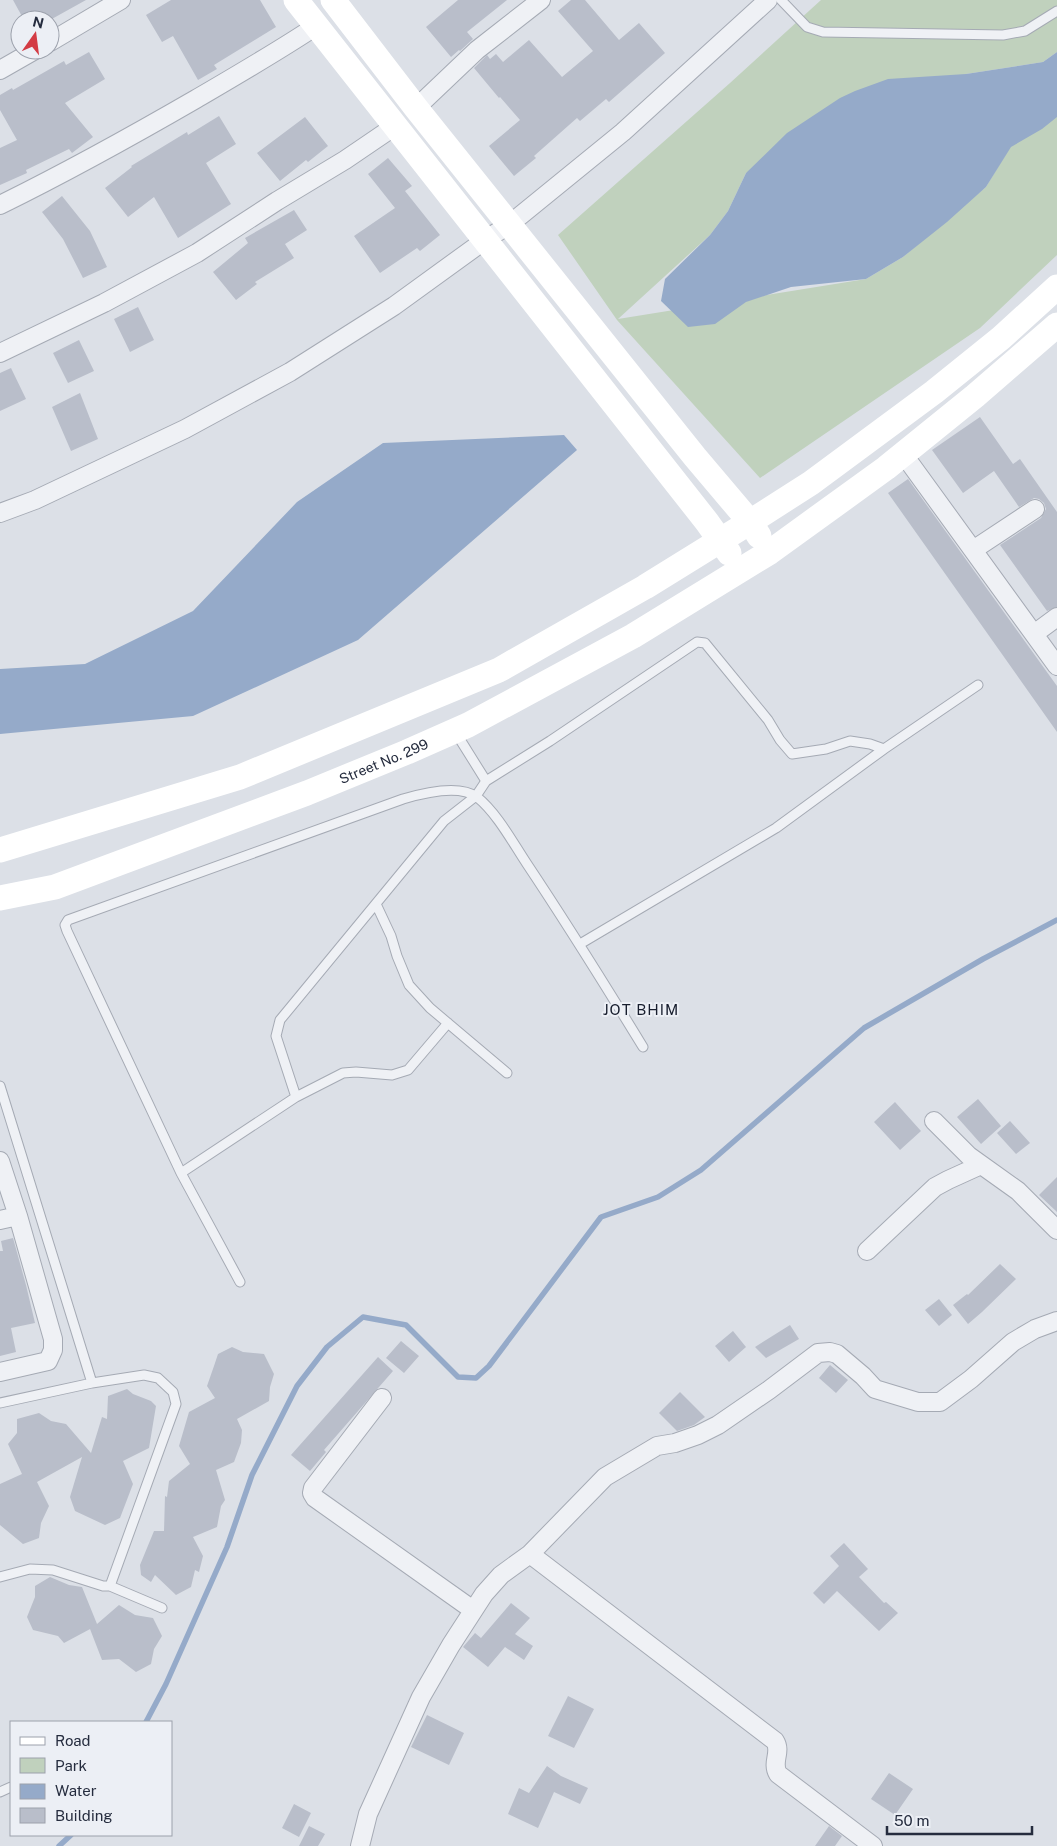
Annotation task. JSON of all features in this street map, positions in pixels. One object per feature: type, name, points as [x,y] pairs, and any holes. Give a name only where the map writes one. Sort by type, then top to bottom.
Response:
[{"type":"street","points":[[60,36],[121,0]]},
{"type":"street","points":[[296,0],[618,409],[720,540],[740,569]]},
{"type":"street","points":[[416,108],[477,50],[541,0]]},
{"type":"street","points":[[0,513],[35,500],[185,429],[290,372],[394,306],[484,240],[510,224],[623,132],[768,0]]},
{"type":"street","points":[[342,3],[416,108],[750,522],[770,552]]},
{"type":"street","points":[[0,206],[135,135],[316,26]]},
{"type":"street","points":[[0,70],[18,60]]},
{"type":"street","points":[[0,353],[104,303],[197,253],[277,200],[345,160],[395,126]]},
{"type":"street","points":[[0,850],[240,777],[499,670],[645,587],[811,483],[934,392],[1001,338],[1057,287]]},
{"type":"street","name":"Street No. 299","points":[[0,898],[54,887],[73,881],[307,793],[455,731],[633,636],[770,552],[904,455],[1057,325]]},
{"type":"street","points":[[904,455],[1057,666]]},
{"type":"street","points":[[972,550],[1035,509]]},
{"type":"street","points":[[1034,634],[1057,617]]},
{"type":"street","points":[[934,1121],[969,1156],[1018,1191],[1054,1220]]},
{"type":"street","points":[[0,1160],[18,1216],[52,1339],[53,1350],[48,1361],[0,1372]]},
{"type":"street","points":[[867,1251],[935,1187],[981,1165]]},
{"type":"street","points":[[0,1220],[18,1216]]},
{"type":"street","points":[[360,1846],[368,1814],[421,1697],[473,1610],[501,1575],[530,1554],[605,1477],[657,1446],[698,1436],[718,1425],[818,1353],[830,1352],[837,1354],[875,1389],[918,1402],[940,1402],[971,1379],[1013,1342],[1035,1329],[1057,1321]]},
{"type":"street","points":[[382,1398],[313,1488],[312,1493],[315,1498],[473,1610]]},
{"type":"street","points":[[530,1554],[775,1741],[778,1750],[775,1766],[778,1774],[873,1846]]},
{"type":"lane","points":[[781,0],[807,27],[823,32],[1003,35],[1025,30],[1057,11]]},
{"type":"lane","points":[[296,1097],[276,1036],[280,1020],[444,821],[476,796],[486,781],[550,741],[697,642],[705,643],[768,720],[780,740],[792,754],[826,749],[850,741],[870,744],[884,749]]},
{"type":"lane","points":[[580,944],[776,828],[884,749],[978,685]]},
{"type":"lane","points":[[455,731],[486,781]]},
{"type":"lane","points":[[240,1282],[181,1173],[67,931],[65,925],[68,920],[403,798],[431,791],[448,790],[476,796],[499,823],[580,944],[643,1047]]},
{"type":"lane","points":[[376,904],[391,936],[409,984],[430,1008],[507,1073]]},
{"type":"lane","points":[[181,1173],[296,1097],[344,1073],[392,1075],[408,1070],[448,1024]]},
{"type":"lane","points":[[0,1086],[92,1383]]},
{"type":"lane","points":[[0,1403],[92,1383],[144,1375],[158,1378],[173,1392],[176,1404],[110,1586]]},
{"type":"lane","points":[[0,1578],[30,1569],[53,1570],[103,1586],[110,1586],[162,1608]]},
{"type":"green space","points":[[821,0],[1057,0],[1057,52],[1043,62],[966,74],[746,173],[728,211],[710,235],[618,319],[866,279],[903,257],[986,187],[1010,147],[1057,110],[1057,255],[980,328],[760,478],[617,320],[558,235]]},
{"type":"water","points":[[1057,52],[1057,117],[1042,129],[1011,147],[986,187],[947,222],[903,257],[866,279],[791,287],[746,302],[715,324],[688,327],[661,301],[665,279],[710,235],[728,211],[746,173],[787,133],[840,98],[888,79],[966,74],[1043,62]]},
{"type":"water","points":[[564,435],[577,450],[358,640],[193,716],[0,734],[0,669],[85,664],[193,611],[297,502],[383,443]]},
{"type":"building","points":[[13,0],[86,0],[60,14],[60,10],[18,10]]},
{"type":"building","points":[[171,0],[260,0],[276,27],[214,65],[217,69],[198,80],[173,36],[162,42],[146,15]]},
{"type":"building","points":[[458,0],[507,0],[467,32],[473,39],[451,57],[426,27]]},
{"type":"building","points":[[571,0],[585,0],[619,40],[639,23],[665,53],[609,102],[606,99],[580,121],[577,118],[534,156],[536,158],[514,176],[489,146],[520,120],[474,68],[487,55],[490,59],[496,54],[503,62],[529,40],[562,77],[593,51],[558,11]]},
{"type":"building","points":[[89,52],[105,79],[65,103],[93,137],[72,153],[69,149],[26,170],[27,173],[0,185],[0,148],[17,140],[0,110],[0,95],[12,88],[13,90],[64,61],[66,65]]},
{"type":"building","points":[[219,116],[236,144],[206,163],[231,204],[178,238],[154,197],[128,217],[105,188],[131,166],[187,132],[188,135]]},
{"type":"building","points":[[305,117],[328,146],[308,162],[306,160],[280,181],[257,153]]},
{"type":"building","points":[[388,158],[412,186],[405,191],[440,235],[420,251],[417,248],[380,273],[354,236],[395,208],[368,174]]},
{"type":"building","points":[[62,196],[90,231],[107,267],[83,278],[63,239],[42,212]]},
{"type":"building","points":[[294,210],[307,230],[285,244],[294,258],[255,282],[257,284],[236,300],[213,272],[248,243],[245,238]]},
{"type":"building","points":[[138,307],[154,340],[130,352],[114,319]]},
{"type":"building","points":[[79,340],[94,371],[68,383],[53,353]]},
{"type":"building","points":[[11,368],[26,399],[0,411],[0,373]]},
{"type":"building","points":[[80,393],[98,439],[71,451],[52,407]]},
{"type":"building","points":[[980,417],[1013,464],[1020,459],[1057,512],[1057,607],[1047,611],[1000,545],[1041,518],[1046,509],[1044,503],[1034,498],[1019,507],[994,471],[963,493],[932,450]]},
{"type":"building","points":[[908,479],[1057,686],[1057,732],[888,493]]},
{"type":"building","points":[[978,1099],[1001,1126],[981,1144],[957,1117]]},
{"type":"building","points":[[895,1102],[921,1131],[900,1150],[874,1122]]},
{"type":"building","points":[[1010,1121],[1030,1143],[1016,1154],[997,1133]]},
{"type":"building","points":[[1057,1177],[1057,1212],[1039,1195]]},
{"type":"building","points":[[13,1238],[35,1323],[11,1328],[16,1352],[0,1356],[0,1251],[3,1251],[1,1241]]},
{"type":"building","points":[[1000,1264],[1016,1279],[968,1324],[953,1305],[968,1295]]},
{"type":"building","points":[[939,1299],[952,1315],[939,1326],[925,1310]]},
{"type":"building","points":[[790,1325],[799,1339],[766,1358],[755,1347]]},
{"type":"building","points":[[733,1331],[746,1347],[729,1362],[715,1346]]},
{"type":"building","points":[[401,1341],[419,1356],[404,1373],[386,1358]]},
{"type":"building","points":[[232,1347],[243,1352],[264,1354],[274,1374],[270,1387],[269,1401],[237,1419],[242,1430],[241,1443],[234,1462],[216,1470],[225,1500],[221,1506],[217,1527],[193,1537],[203,1556],[199,1572],[195,1570],[191,1587],[176,1595],[155,1575],[151,1582],[141,1575],[140,1565],[154,1531],[164,1531],[165,1496],[167,1497],[169,1481],[190,1464],[179,1446],[189,1412],[215,1398],[207,1386],[218,1354]]},
{"type":"building","points":[[378,1357],[393,1371],[324,1450],[326,1452],[310,1471],[291,1455]]},
{"type":"building","points":[[830,1365],[848,1380],[836,1393],[819,1378]]},
{"type":"building","points":[[127,1389],[133,1394],[151,1401],[156,1406],[149,1448],[123,1461],[133,1484],[120,1518],[105,1525],[75,1511],[70,1497],[82,1457],[37,1482],[49,1506],[41,1523],[39,1538],[23,1544],[0,1525],[0,1484],[22,1474],[8,1444],[17,1433],[17,1419],[39,1413],[51,1421],[66,1424],[91,1453],[102,1417],[107,1419],[108,1396]]},
{"type":"building","points":[[680,1392],[705,1417],[694,1425],[677,1431],[659,1413]]},
{"type":"building","points":[[844,1543],[868,1569],[859,1577],[884,1603],[886,1602],[898,1613],[879,1631],[837,1591],[824,1604],[813,1593],[839,1566],[830,1556]]},
{"type":"building","points":[[50,1577],[69,1585],[82,1587],[97,1624],[119,1605],[135,1615],[153,1618],[162,1636],[154,1649],[151,1664],[136,1672],[119,1659],[102,1660],[90,1629],[64,1643],[58,1636],[33,1630],[27,1617],[35,1597],[35,1586]]},
{"type":"building","points":[[511,1603],[530,1618],[515,1634],[533,1646],[524,1660],[505,1647],[488,1667],[463,1647],[475,1633],[481,1638]]},
{"type":"building","points":[[568,1696],[594,1709],[574,1748],[548,1736]]},
{"type":"building","points":[[427,1715],[464,1733],[449,1765],[411,1747]]},
{"type":"building","points":[[547,1766],[561,1776],[588,1788],[580,1804],[554,1792],[538,1828],[508,1814],[519,1788],[529,1793]]},
{"type":"building","points":[[889,1773],[913,1789],[895,1815],[871,1799]]},
{"type":"building","points":[[294,1804],[311,1813],[299,1837],[282,1828]]},
{"type":"building","points":[[309,1826],[325,1834],[318,1846],[299,1846]]},
{"type":"building","points":[[829,1826],[842,1836],[835,1846],[815,1846]]},
{"type":"waterway","points":[[147,1721],[166,1684],[227,1547],[252,1475],[297,1386],[327,1347],[363,1317],[406,1325],[458,1377],[476,1378],[489,1366],[601,1217],[658,1197],[701,1170],[864,1028],[983,959],[1057,920]]},
{"type":"waterway","points":[[59,1846],[70,1836]]},
{"type":"district","name":"JOT BHIM","points":[[641,1009]]}]
